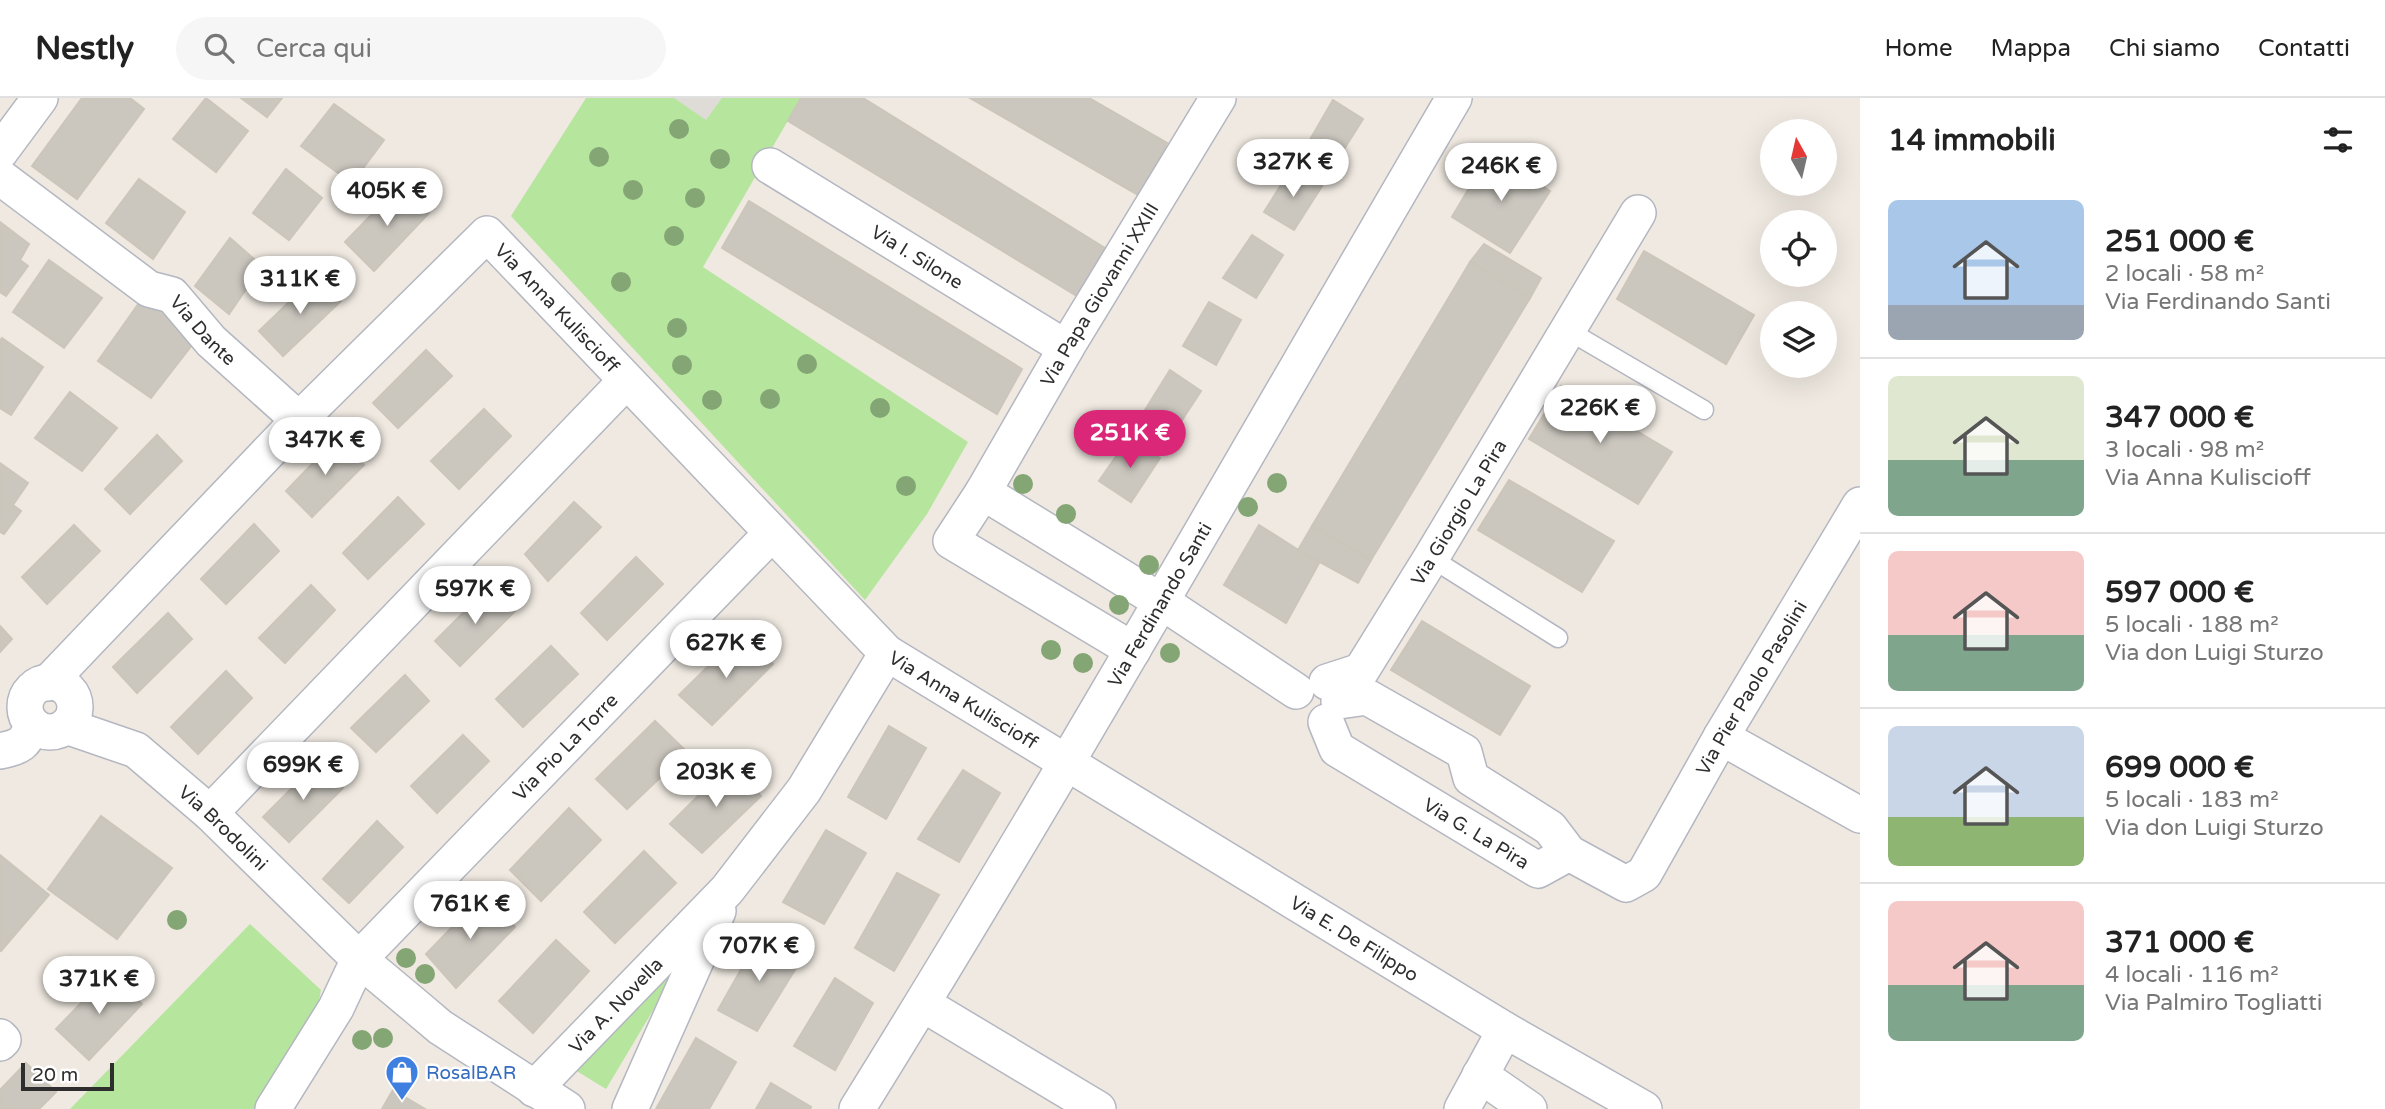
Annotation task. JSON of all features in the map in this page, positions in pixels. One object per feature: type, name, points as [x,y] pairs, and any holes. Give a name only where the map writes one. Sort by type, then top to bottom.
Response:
[{"type":"street","points":[[0,152],[40,98]]},
{"type":"street","name":"Via Ferdinando Santi","points":[[857,1109],[923,1004],[1162,602],[1454,98]]},
{"type":"street","name":"Via Papa Giovanni XXIII","points":[[1133,650],[951,541],[983,492],[1066,348],[1203,103]]},
{"type":"street","name":"Via I. Silone","points":[[770,166],[1066,348]]},
{"type":"street","name":"Via Dante","points":[[0,177],[149,289],[172,295],[211,341],[299,420]]},
{"type":"street","name":"Via Giorgio La Pira","points":[[1322,699],[1361,671],[1432,558],[1638,213]]},
{"type":"street","name":"Via Anna Kuliscioff","points":[[0,751],[18,747],[26,742],[35,709],[299,420],[487,234],[887,653],[1066,764]]},
{"type":"street","points":[[210,813],[626,381]]},
{"type":"street","points":[[983,492],[1162,602]]},
{"type":"street","name":"Via Pier Paolo Pasolini","points":[[1569,853],[1626,884],[1644,874],[1721,737],[1860,505]]},
{"type":"street","name":"Via Pio La Torre","points":[[359,959],[771,534]]},
{"type":"street","name":"Via G. La Pira","points":[[1162,602],[1322,699],[1337,749],[1538,870],[1569,853]]},
{"type":"street","name":"Via A. Novella","points":[[534,1089],[727,890],[804,790],[887,653]]},
{"type":"street","points":[[1322,699],[1367,697],[1464,752],[1471,778],[1550,828],[1569,853]]},
{"type":"street","name":"Via Brodolini","points":[[35,709],[136,750],[210,813],[359,959],[440,1027],[567,1109]]},
{"type":"street","points":[[1721,737],[1860,815]]},
{"type":"street","name":"Via E. De Filippo","points":[[1066,764],[1505,1030],[1644,1109]]},
{"type":"street","name":"Via A. Novella","points":[[630,1109],[727,890]]},
{"type":"street","points":[[273,1109],[336,1008],[359,959]]},
{"type":"street","points":[[923,1004],[1098,1109]]},
{"type":"street","points":[[1462,1109],[1505,1030]]},
{"type":"street","points":[[0,1037],[3,1040],[0,1043]]},
{"type":"street","points":[[1480,1075],[1529,1109]]},
{"type":"lane","points":[[1569,331],[1704,410]]},
{"type":"lane","points":[[1432,558],[1558,638]]},
{"type":"green space","points":[[586,98],[801,98],[703,267],[968,442],[927,514],[865,600],[511,216]]},
{"type":"green space","points":[[250,924],[321,990],[317,1012],[257,1109],[70,1109]]},
{"type":"green space","points":[[692,945],[606,1089],[575,1070]]},
{"type":"shaded area","points":[[674,98],[722,98],[706,120]]},
{"type":"building","points":[[82,98],[130,98],[144,109],[77,199],[32,166]]},
{"type":"building","points":[[206,98],[248,131],[216,172],[173,139]]},
{"type":"building","points":[[241,98],[282,98],[267,117]]},
{"type":"building","points":[[801,98],[863,98],[1105,248],[1077,296],[788,121]]},
{"type":"building","points":[[970,98],[1089,98],[1167,143],[1140,196]]},
{"type":"building","points":[[1333,100],[1363,119],[1336,162],[1307,145]]},
{"type":"building","points":[[334,104],[384,140],[352,183],[301,146]]},
{"type":"building","points":[[1490,153],[1550,191],[1510,253],[1452,217]]},
{"type":"building","points":[[286,169],[322,198],[289,240],[253,213]]},
{"type":"building","points":[[1291,169],[1322,186],[1294,230],[1264,212]]},
{"type":"building","points":[[139,179],[185,212],[153,259],[106,223]]},
{"type":"building","points":[[401,184],[429,213],[374,271],[345,242]]},
{"type":"building","points":[[749,201],[1022,369],[997,414],[722,248]]},
{"type":"building","points":[[0,222],[29,244],[20,260],[28,266],[6,296],[0,292]]},
{"type":"building","points":[[1252,235],[1283,255],[1256,298],[1223,278]]},
{"type":"building","points":[[230,238],[262,266],[229,314],[195,286]]},
{"type":"building","points":[[1484,244],[1541,278],[1530,298],[1470,262]]},
{"type":"building","points":[[1644,251],[1754,315],[1726,364],[1617,299]]},
{"type":"building","points":[[49,260],[102,298],[64,348],[13,312]]},
{"type":"building","points":[[1470,262],[1530,298],[1371,560],[1312,526]]},
{"type":"building","points":[[317,275],[341,301],[283,356],[259,331]]},
{"type":"building","points":[[149,289],[192,345],[151,398],[98,361]]},
{"type":"building","points":[[1209,302],[1241,320],[1216,365],[1183,346]]},
{"type":"building","points":[[2,338],[43,367],[11,415],[0,408]]},
{"type":"building","points":[[426,350],[452,376],[398,428],[373,403]]},
{"type":"building","points":[[1170,370],[1201,391],[1173,434],[1142,415]]},
{"type":"building","points":[[1561,386],[1672,452],[1638,504],[1529,439]]},
{"type":"building","points":[[70,392],[117,428],[82,471],[35,438]]},
{"type":"building","points":[[484,409],[511,436],[459,489],[431,461]]},
{"type":"building","points":[[157,435],[182,461],[130,514],[105,489]]},
{"type":"building","points":[[338,437],[364,465],[312,517],[286,491]]},
{"type":"building","points":[[1128,439],[1160,458],[1131,502],[1099,481]]},
{"type":"building","points":[[0,463],[28,483],[13,505],[21,511],[4,534],[0,532]]},
{"type":"building","points":[[1509,480],[1614,541],[1582,592],[1478,530]]},
{"type":"building","points":[[398,497],[424,524],[368,579],[343,553]]},
{"type":"building","points":[[574,502],[601,527],[548,581],[525,554]]},
{"type":"building","points":[[254,524],[279,551],[226,604],[201,579]]},
{"type":"building","points":[[74,525],[100,551],[47,604],[22,577]]},
{"type":"building","points":[[1259,525],[1319,563],[1286,623],[1224,585]]},
{"type":"building","points":[[1312,526],[1371,560],[1358,583],[1298,550]]},
{"type":"building","points":[[636,557],[663,584],[607,640],[581,613]]},
{"type":"building","points":[[311,585],[335,610],[285,663],[259,638]]},
{"type":"building","points":[[491,585],[515,611],[460,666],[435,641]]},
{"type":"building","points":[[168,613],[192,639],[137,693],[113,667]]},
{"type":"building","points":[[1422,621],[1530,686],[1500,735],[1391,670]]},
{"type":"building","points":[[0,626],[12,639],[0,652]]},
{"type":"building","points":[[741,634],[773,664],[712,725],[679,695]]},
{"type":"building","points":[[551,646],[578,674],[523,727],[496,699]]},
{"type":"building","points":[[226,671],[252,698],[198,754],[171,727]]},
{"type":"building","points":[[405,675],[429,701],[376,752],[351,728]]},
{"type":"building","points":[[655,721],[687,752],[627,809],[596,779]]},
{"type":"building","points":[[889,726],[926,748],[886,819],[848,797]]},
{"type":"building","points":[[463,735],[489,761],[437,813],[411,786]]},
{"type":"building","points":[[318,762],[343,788],[289,842],[263,817]]},
{"type":"building","points":[[730,764],[761,796],[702,853],[670,824]]},
{"type":"building","points":[[963,770],[1000,793],[959,862],[918,839]]},
{"type":"building","points":[[569,808],[601,840],[541,901],[510,870]]},
{"type":"building","points":[[101,816],[172,868],[117,939],[48,889]]},
{"type":"building","points":[[377,821],[403,847],[349,903],[323,879]]},
{"type":"building","points":[[826,830],[866,853],[824,924],[783,902]]},
{"type":"building","points":[[644,851],[676,883],[615,943],[584,912]]},
{"type":"building","points":[[0,855],[49,895],[1,951],[0,950]]},
{"type":"building","points":[[897,873],[939,895],[894,971],[855,948]]},
{"type":"building","points":[[484,894],[515,927],[456,988],[426,954]]},
{"type":"building","points":[[761,934],[801,960],[757,1031],[718,1010]]},
{"type":"building","points":[[556,940],[589,971],[533,1033],[499,1001]]},
{"type":"building","points":[[111,972],[142,1004],[89,1060],[56,1029]]},
{"type":"building","points":[[835,978],[873,1003],[835,1070],[794,1046]]},
{"type":"building","points":[[696,1038],[736,1062],[709,1109],[656,1109]]},
{"type":"building","points":[[26,1063],[56,1092],[39,1109],[0,1109],[0,1090]]},
{"type":"building","points":[[771,1083],[811,1107],[810,1109],[756,1109]]},
{"type":"building","points":[[393,1090],[425,1109],[382,1109]]},
{"type":"place","name":"RosalBAR","points":[[402,1102]]}]
